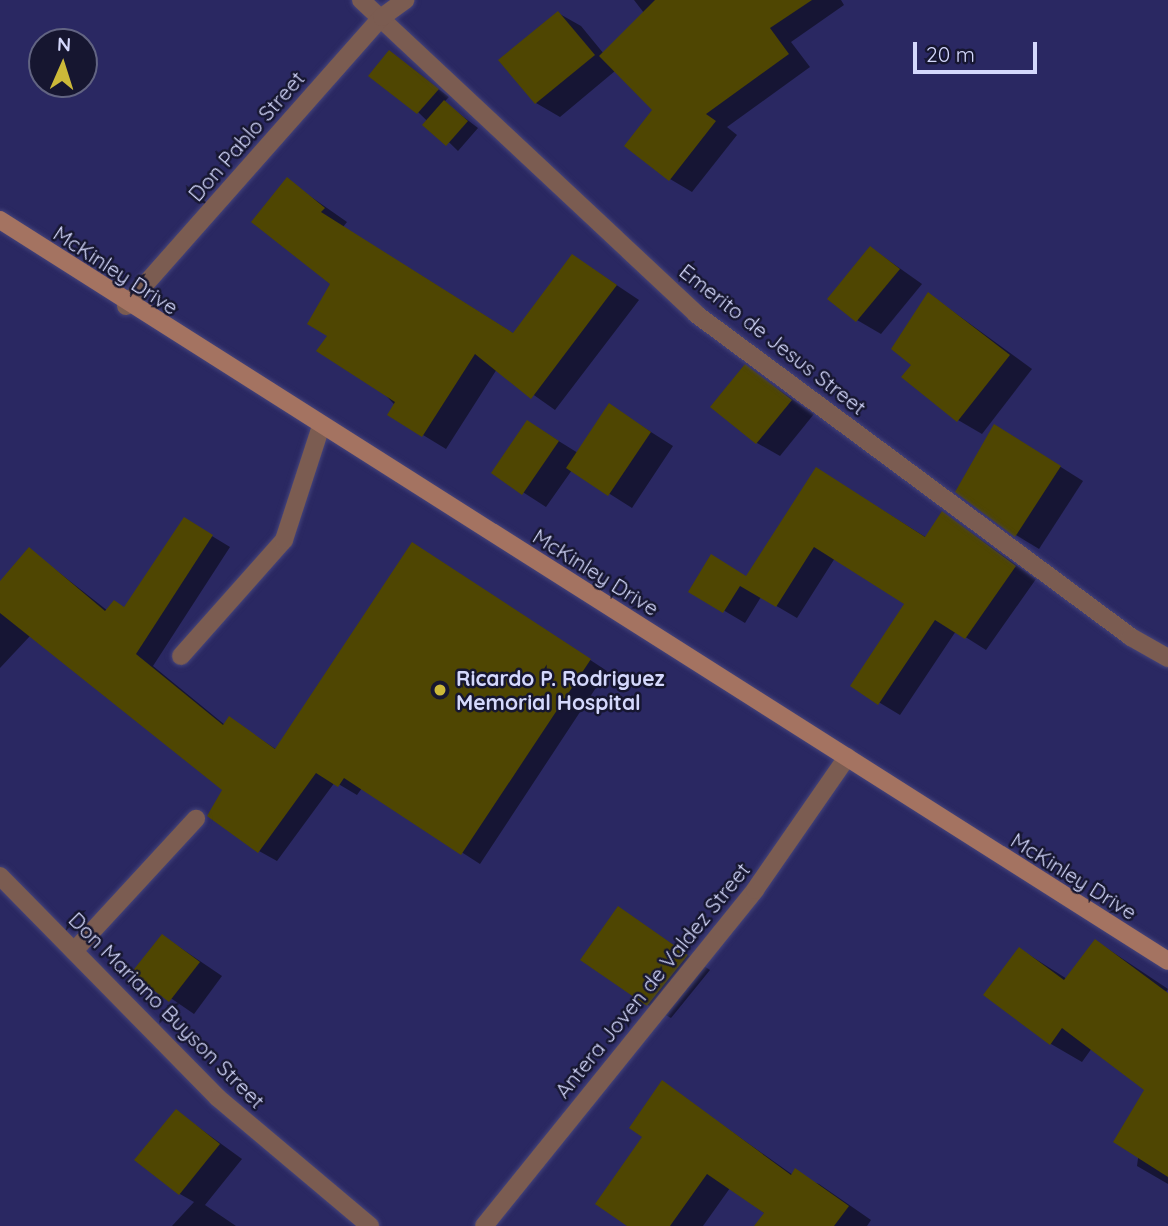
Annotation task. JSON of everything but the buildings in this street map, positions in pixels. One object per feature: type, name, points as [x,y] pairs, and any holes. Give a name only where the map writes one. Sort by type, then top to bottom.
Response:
[{"type":"main road","name":"McKinley Drive","points":[[0,220],[126,306],[321,426],[1168,961]]},
{"type":"street","name":"Emerito de Jesus Street","points":[[361,0],[695,314],[1131,637],[1168,657]]},
{"type":"street","name":"Don Pablo Street","points":[[126,306],[382,17],[405,0]]},
{"type":"street","points":[[181,656],[285,540],[321,426]]},
{"type":"street","name":"Antera Joven de Valdez Street","points":[[484,1226],[755,890],[847,757]]},
{"type":"street","points":[[74,951],[196,819]]},
{"type":"street","name":"Don Mariano Buyson Street","points":[[0,876],[218,1098],[370,1226]]},
{"type":"place","name":"Ricardo P. Rodriguez Memorial Hospital","points":[[440,690]]}]
